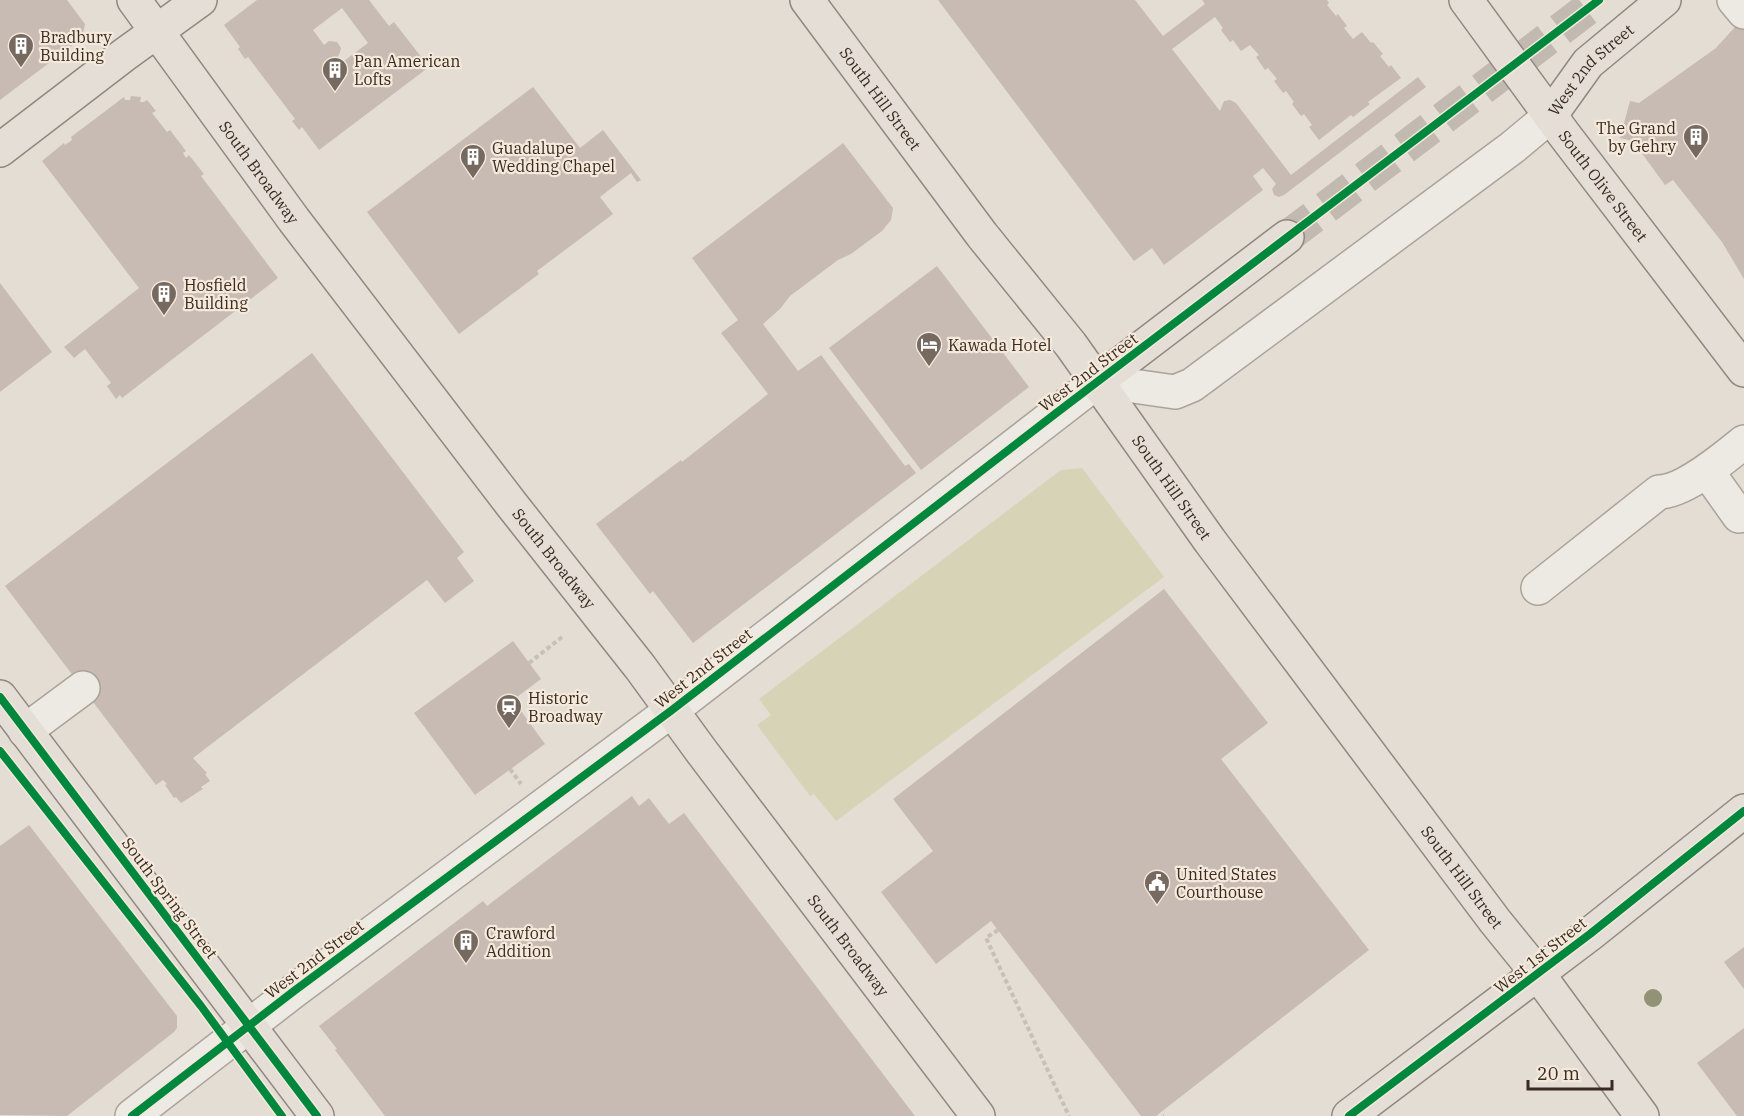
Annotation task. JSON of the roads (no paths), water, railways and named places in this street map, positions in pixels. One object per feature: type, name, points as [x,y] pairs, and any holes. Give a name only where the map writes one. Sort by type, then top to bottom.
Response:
[{"type":"main road","name":"South Broadway","points":[[134,0],[294,220],[512,506],[672,710],[978,1116]]},
{"type":"main road","points":[[0,150],[200,0]]},
{"type":"main road","name":"South Hill Street","points":[[807,0],[981,235],[1098,381],[1138,442],[1210,541],[1538,974],[1642,1116]]},
{"type":"main road","name":"West 2nd Street","points":[[1550,116],[1588,63],[1664,0]]},
{"type":"main road","name":"South Olive Street","points":[[1483,24],[1550,116],[1744,370]]},
{"type":"main road","name":"West 2nd Street","points":[[1098,381],[1287,237]]},
{"type":"main road","name":"South Spring Street","points":[[0,698],[317,1116]]},
{"type":"main road","name":"West 1st Street","points":[[1349,1116],[1538,974],[1744,811]]},
{"type":"street","points":[[1734,0],[1744,12]]},
{"type":"street","name":"West 2nd Street","points":[[132,1116],[481,850],[672,710],[1098,381],[1175,392],[1192,385],[1513,147],[1550,116]]},
{"type":"street","points":[[1538,588],[1659,492],[1668,492],[1707,471],[1744,442]]},
{"type":"street","points":[[1707,471],[1739,516]]},
{"type":"street","points":[[26,731],[82,688]]},
{"type":"tunnel","points":[[1287,237],[1599,0]]},
{"type":"place","name":"Bradbury Building","points":[[21,69]]},
{"type":"place","name":"Pan American Lofts","points":[[335,93]]},
{"type":"place","name":"The Grand by Gehry","points":[[1696,160]]},
{"type":"place","name":"Guadalupe Wedding Chapel","points":[[473,180]]},
{"type":"place","name":"Hosfield Building","points":[[164,317]]},
{"type":"place","name":"Kawada Hotel","points":[[929,368]]},
{"type":"place","name":"Historic Broadway","points":[[509,730]]},
{"type":"place","name":"United States Courthouse","points":[[1157,906]]},
{"type":"place","name":"Crawford Addition","points":[[466,965]]}]
